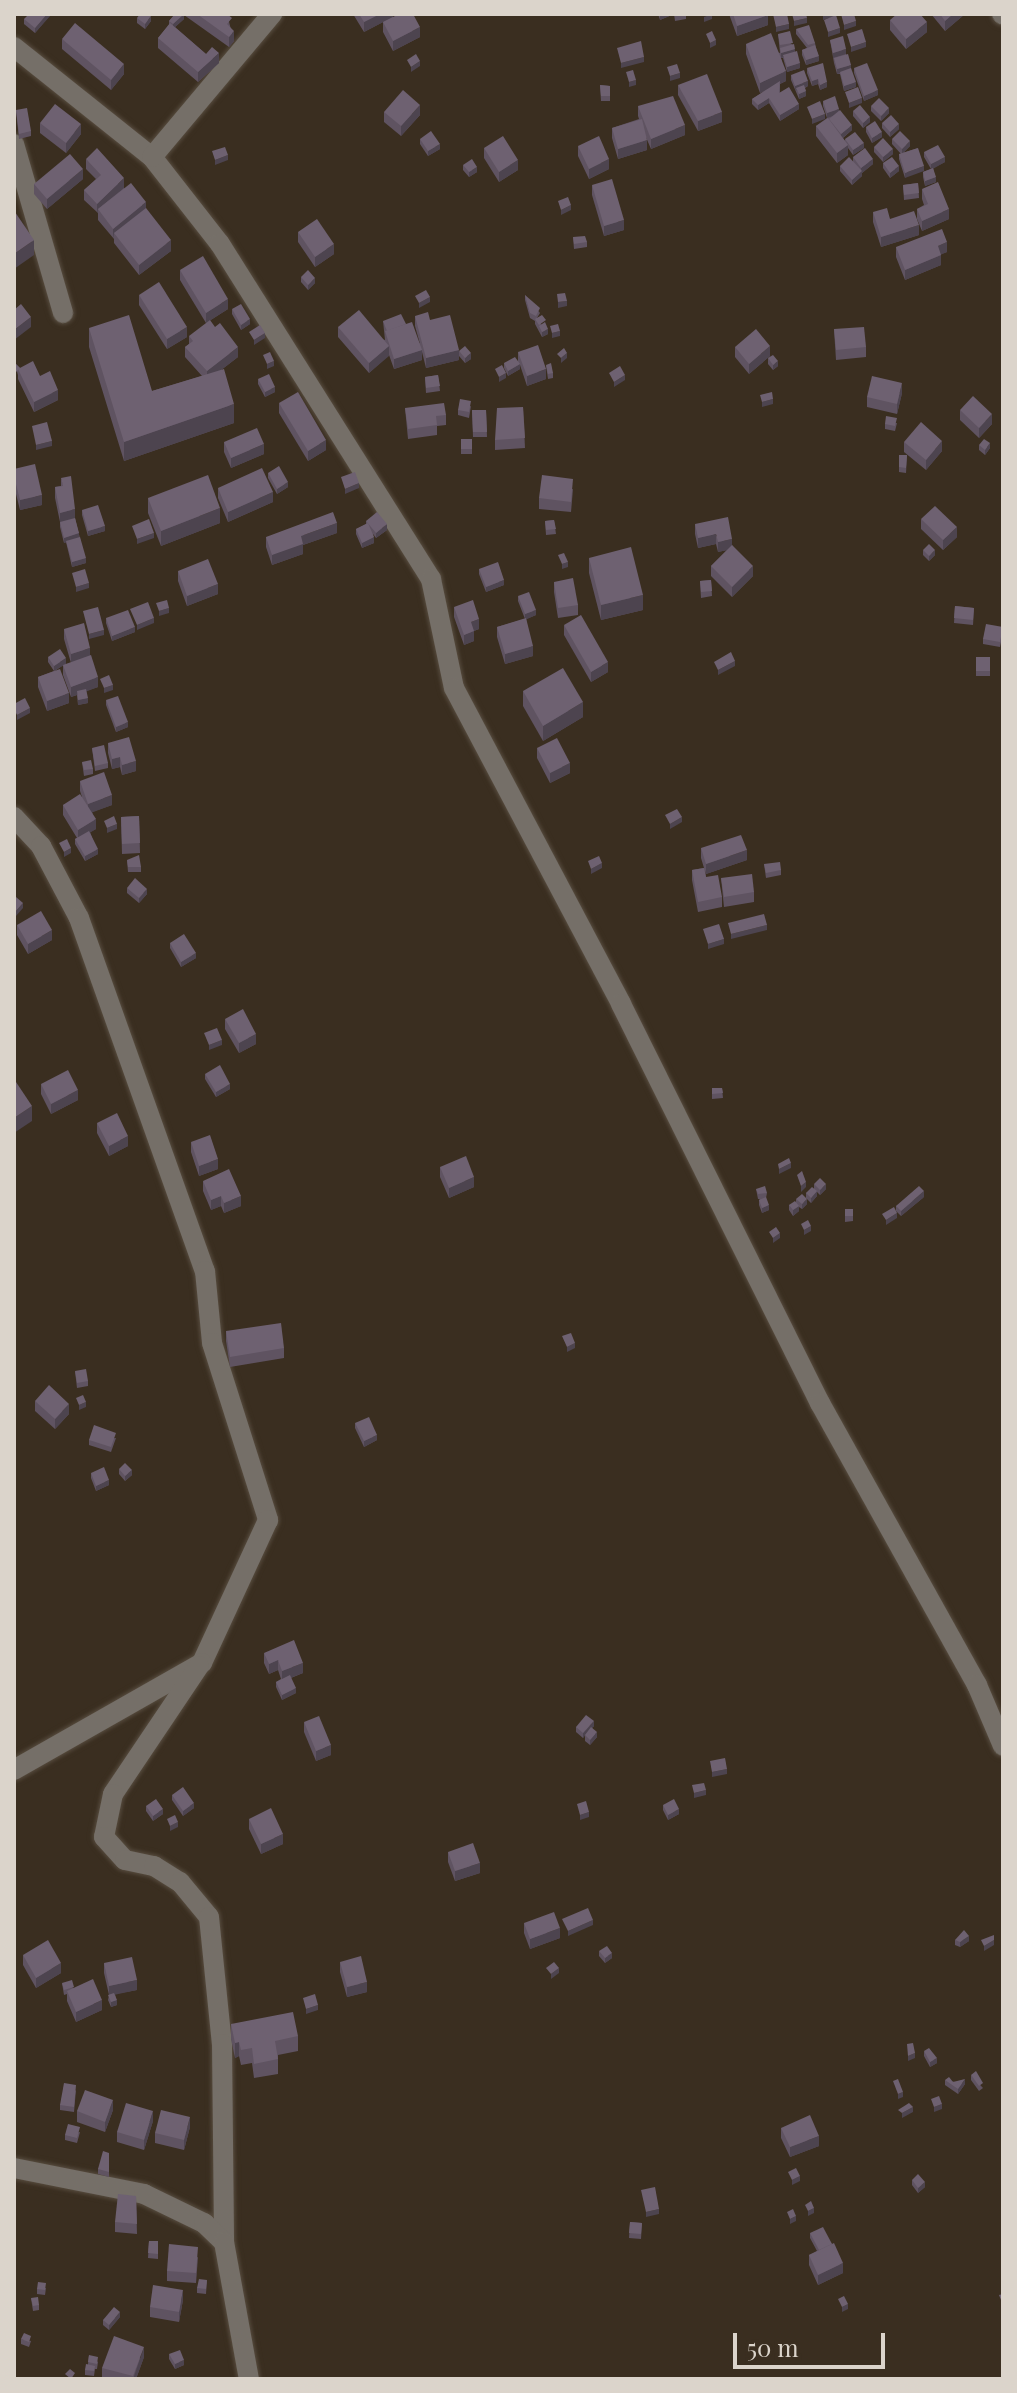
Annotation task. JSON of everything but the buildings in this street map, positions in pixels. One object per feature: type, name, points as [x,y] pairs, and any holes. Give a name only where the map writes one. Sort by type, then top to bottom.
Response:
[{"type":"street","points":[[152,157],[272,14]]},
{"type":"street","points":[[14,47],[152,157],[220,244],[431,579],[454,688],[621,1004],[820,1403],[977,1685],[1003,1746]]},
{"type":"street","points":[[14,144],[63,313]]},
{"type":"street","points":[[14,817],[41,846],[79,918],[205,1271],[212,1343],[268,1520],[202,1663],[113,1794],[104,1837],[125,1860],[154,1866],[180,1882],[209,1917],[222,2044],[224,2242],[249,2379]]},
{"type":"street","points":[[14,1770],[202,1663]]},
{"type":"street","points":[[14,2168],[144,2194],[204,2223],[224,2242]]}]
